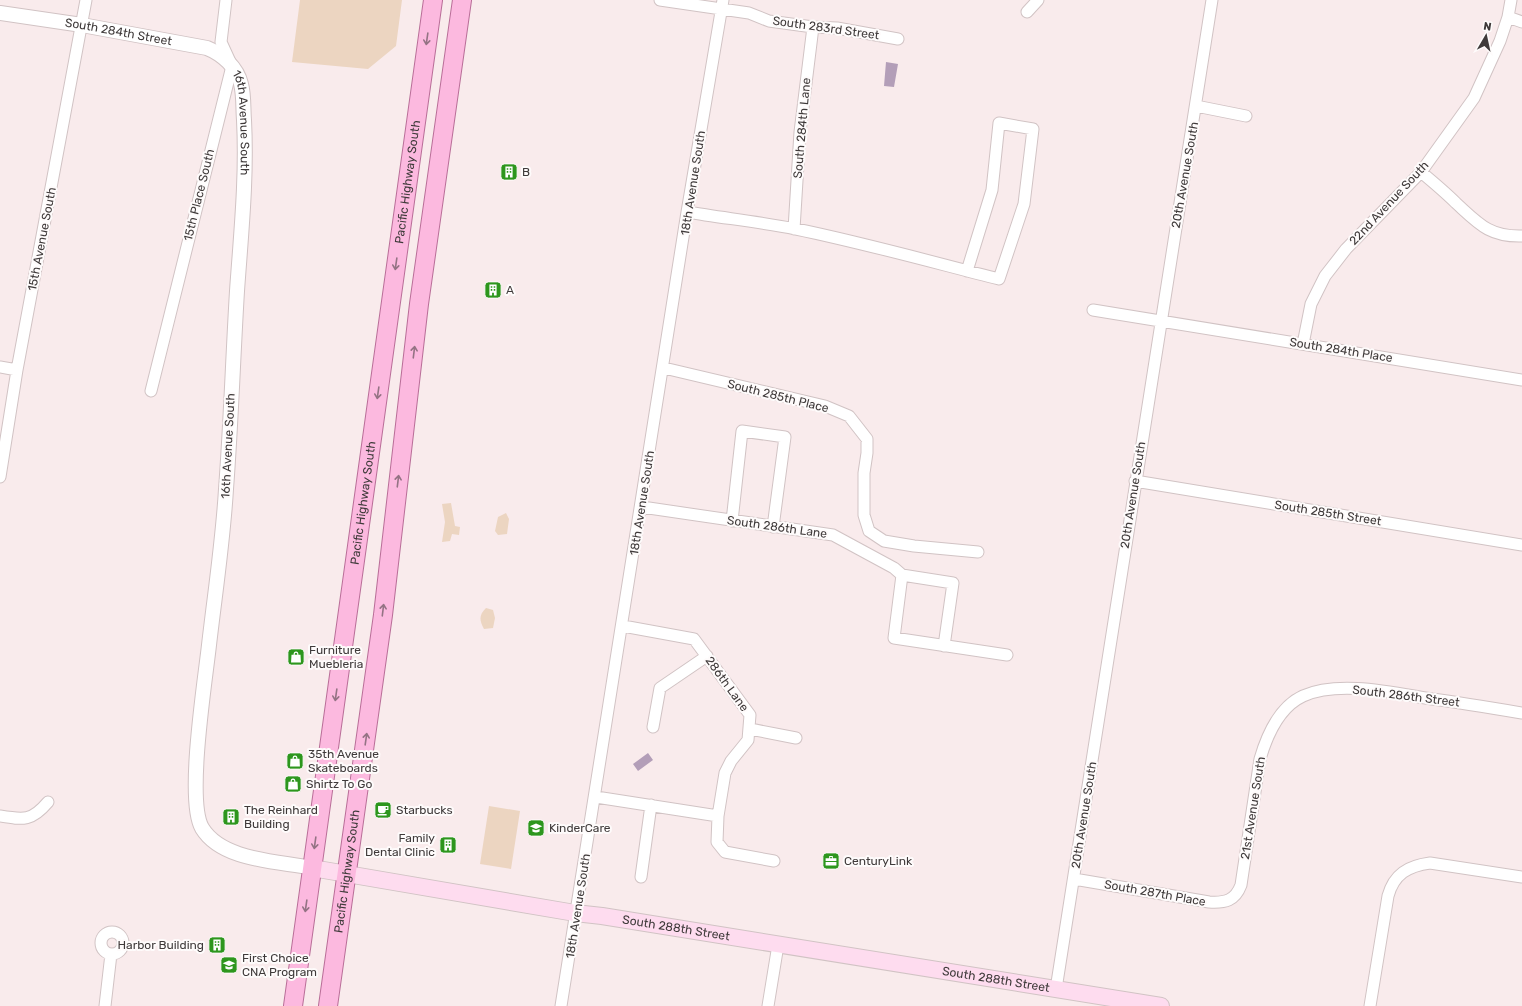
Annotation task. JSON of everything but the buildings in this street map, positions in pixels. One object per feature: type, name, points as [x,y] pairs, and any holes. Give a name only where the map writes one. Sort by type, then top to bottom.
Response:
[{"type":"main road","name":"Pacific Highway South","points":[[293,1006],[433,0]]},
{"type":"main road","name":"Pacific Highway South","points":[[328,1006],[383,615],[419,304],[462,0]]},
{"type":"main road","name":"South 288th Street","points":[[312,868],[575,913],[602,916],[1161,1006]]},
{"type":"street","name":"15th Avenue South","points":[[0,478],[17,370],[86,0]]},
{"type":"street","points":[[226,0],[221,42],[232,66]]},
{"type":"street","name":"South 283rd Street","points":[[660,0],[722,5],[749,12],[769,20],[813,27],[837,28],[898,40]]},
{"type":"street","points":[[1027,12],[1038,0]]},
{"type":"street","name":"20th Avenue South","points":[[1056,989],[1212,0]]},
{"type":"street","name":"22nd Avenue South","points":[[1303,344],[1311,304],[1325,276],[1346,249],[1421,172],[1474,98],[1493,59],[1508,17],[1511,0]]},
{"type":"street","name":"18th Avenue South","points":[[561,1006],[573,938],[575,913],[596,797],[664,368],[687,212],[722,5]]},
{"type":"street","name":"South 284th Street","points":[[0,14],[82,25],[208,48],[217,52],[232,66]]},
{"type":"street","points":[[1508,17],[1522,22]]},
{"type":"street","name":"South 284th Lane","points":[[794,229],[800,132],[813,27]]},
{"type":"street","name":"15th Place South","points":[[150,391],[232,66]]},
{"type":"street","name":"16th Avenue South","points":[[201,827],[196,807],[197,772],[226,491],[232,374],[245,184],[242,90],[238,74],[232,66]]},
{"type":"street","points":[[1196,106],[1246,116]]},
{"type":"street","points":[[687,212],[794,229],[999,279],[1024,204],[1033,128],[999,123],[992,190],[967,271]]},
{"type":"street","points":[[1421,172],[1474,221],[1506,236],[1522,236]]},
{"type":"street","name":"South 284th Place","points":[[1093,310],[1522,380]]},
{"type":"street","points":[[0,367],[17,370]]},
{"type":"street","name":"South 285th Place","points":[[664,368],[825,406],[850,416],[867,439],[868,453],[864,473],[864,516],[869,531],[884,541],[914,546],[978,552]]},
{"type":"street","points":[[732,521],[742,431],[785,437],[773,527]]},
{"type":"street","name":"South 285th Street","points":[[1135,481],[1522,545]]},
{"type":"street","name":"South 286th Lane","points":[[642,507],[833,535],[894,568],[902,574],[953,583],[944,646]]},
{"type":"street","points":[[902,574],[894,638],[1007,655]]},
{"type":"street","name":"286th Lane","points":[[623,626],[694,639],[750,714],[748,740],[731,761],[725,773],[718,816],[717,842],[725,852],[774,861]]},
{"type":"street","points":[[653,727],[660,688],[707,656]]},
{"type":"street","name":"South 286th Street","points":[[1293,702],[1314,692],[1330,689],[1348,689],[1399,694],[1522,712]]},
{"type":"street","name":"21st Avenue South","points":[[1235,897],[1241,885],[1263,746],[1278,718],[1293,702]]},
{"type":"street","points":[[750,729],[796,738]]},
{"type":"street","points":[[596,797],[718,816]]},
{"type":"street","points":[[0,816],[24,820],[41,810],[48,802]]},
{"type":"street","points":[[641,877],[651,805]]},
{"type":"street","name":"South 288th Street","points":[[201,827],[220,847],[237,854],[312,868]]},
{"type":"street","points":[[1370,1006],[1388,896],[1395,880],[1408,869],[1422,864],[1438,864],[1522,877]]},
{"type":"street","name":"South 287th Place","points":[[1074,879],[1209,902],[1224,903],[1235,897]]},
{"type":"street","points":[[768,1006],[778,945]]},
{"type":"street","points":[[105,1006],[111,954]]},
{"type":"shaded area","points":[[300,0],[402,0],[396,46],[368,69],[292,62]]},
{"type":"shaded area","points":[[886,62],[898,64],[894,87],[884,86]]},
{"type":"shaded area","points":[[451,503],[455,526],[460,527],[459,535],[452,534],[450,541],[442,542],[445,522],[442,504]]},
{"type":"shaded area","points":[[506,513],[509,519],[507,534],[498,535],[495,531],[498,517]]},
{"type":"shaded area","points":[[486,608],[493,610],[495,618],[493,628],[484,629],[481,623],[481,615]]},
{"type":"shaded area","points":[[648,753],[653,760],[638,771],[633,764]]},
{"type":"shaded area","points":[[489,806],[520,811],[511,869],[480,864]]},
{"type":"place","name":"B","points":[[509,172]]},
{"type":"place","name":"A","points":[[493,290]]},
{"type":"place","name":"Furniture Muebleria","points":[[296,657]]},
{"type":"place","name":"35th Avenue Skateboards","points":[[295,761]]},
{"type":"place","name":"Shirtz To Go","points":[[293,784]]},
{"type":"place","name":"Starbucks","points":[[383,810]]},
{"type":"place","name":"The Reinhard Building","points":[[231,817]]},
{"type":"place","name":"KinderCare","points":[[536,828]]},
{"type":"place","name":"Family Dental Clinic","points":[[448,845]]},
{"type":"place","name":"CenturyLink","points":[[831,861]]},
{"type":"place","name":"Harbor Building","points":[[217,945]]},
{"type":"place","name":"First Choice CNA Program","points":[[229,965]]}]
